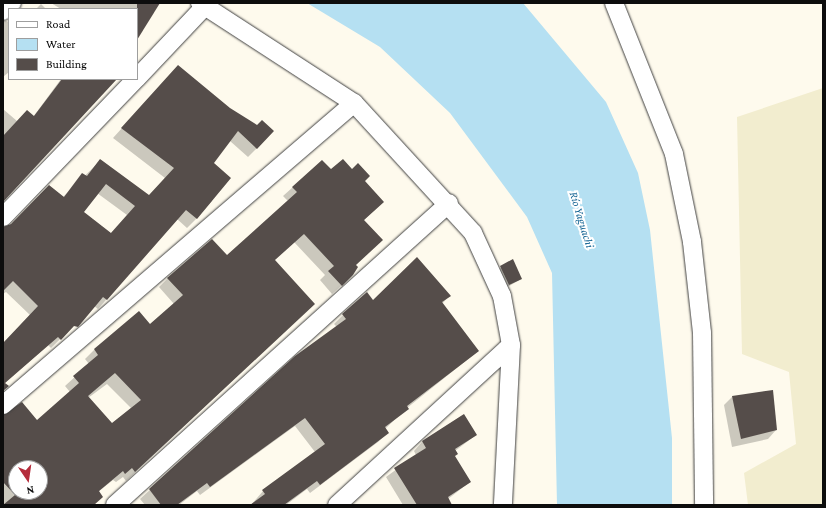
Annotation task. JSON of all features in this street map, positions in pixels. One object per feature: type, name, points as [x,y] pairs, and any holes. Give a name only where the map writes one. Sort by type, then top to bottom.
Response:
[{"type":"street","points":[[3,11],[12,3]]},
{"type":"street","points":[[614,3],[674,154],[692,242],[702,333],[704,505]]},
{"type":"street","points":[[138,78],[202,4],[354,103],[449,203],[473,233],[487,260],[502,296],[511,345],[504,505]]},
{"type":"street","points":[[3,217],[136,80]]},
{"type":"street","points":[[3,405],[354,103]]},
{"type":"street","points":[[115,505],[449,203]]},
{"type":"street","points":[[337,505],[511,345]]},
{"type":"shaded area","points":[[823,88],[823,505],[748,505],[744,473],[796,444],[789,372],[742,354],[737,117]]},
{"type":"water","name":"Río Yaguachi","points":[[307,3],[523,3],[606,102],[638,173],[650,230],[672,438],[672,505],[557,505],[552,273],[527,217],[450,113],[380,47]]},
{"type":"building","points":[[137,3],[160,3],[138,38],[138,8]]},
{"type":"building","points":[[178,65],[230,108],[257,125],[262,120],[274,131],[257,149],[238,131],[214,163],[231,178],[197,219],[186,210],[107,300],[103,297],[78,327],[74,326],[61,340],[58,337],[5,383],[9,386],[3,391],[3,343],[38,306],[13,281],[3,291],[3,227],[11,224],[49,185],[64,197],[82,173],[87,176],[100,159],[149,195],[174,168],[121,128]],"holes":[[[106,184],[135,206],[111,233],[84,212]]]},
{"type":"building","points":[[61,80],[116,80],[3,202],[3,136],[27,110],[34,116]]},
{"type":"building","points":[[343,159],[352,169],[358,163],[370,176],[365,181],[384,202],[364,220],[383,240],[356,265],[358,267],[353,275],[342,286],[328,271],[334,266],[304,234],[275,260],[315,304],[135,472],[132,468],[125,474],[123,471],[99,491],[103,497],[94,505],[3,505],[9,500],[48,500],[48,460],[8,460],[8,487],[3,482],[3,415],[22,402],[37,420],[79,383],[73,376],[98,355],[94,349],[139,311],[150,324],[183,295],[167,278],[212,239],[227,255],[297,192],[292,187],[322,160],[331,169]],"holes":[[[115,373],[141,400],[112,423],[88,396]]]},
{"type":"building","points":[[417,257],[451,296],[442,302],[479,351],[407,406],[409,409],[385,427],[389,433],[320,485],[317,481],[284,505],[250,505],[265,494],[262,490],[325,444],[305,418],[210,487],[207,483],[177,505],[161,505],[149,489],[295,356],[346,319],[342,314],[367,292],[373,300]]},
{"type":"building","points":[[513,259],[522,279],[509,285],[500,266]]},
{"type":"building","points":[[773,390],[777,430],[741,439],[732,396]]},
{"type":"building","points":[[464,414],[477,435],[455,449],[458,454],[455,456],[471,482],[448,497],[452,505],[417,505],[394,468],[426,448],[422,441]]}]
